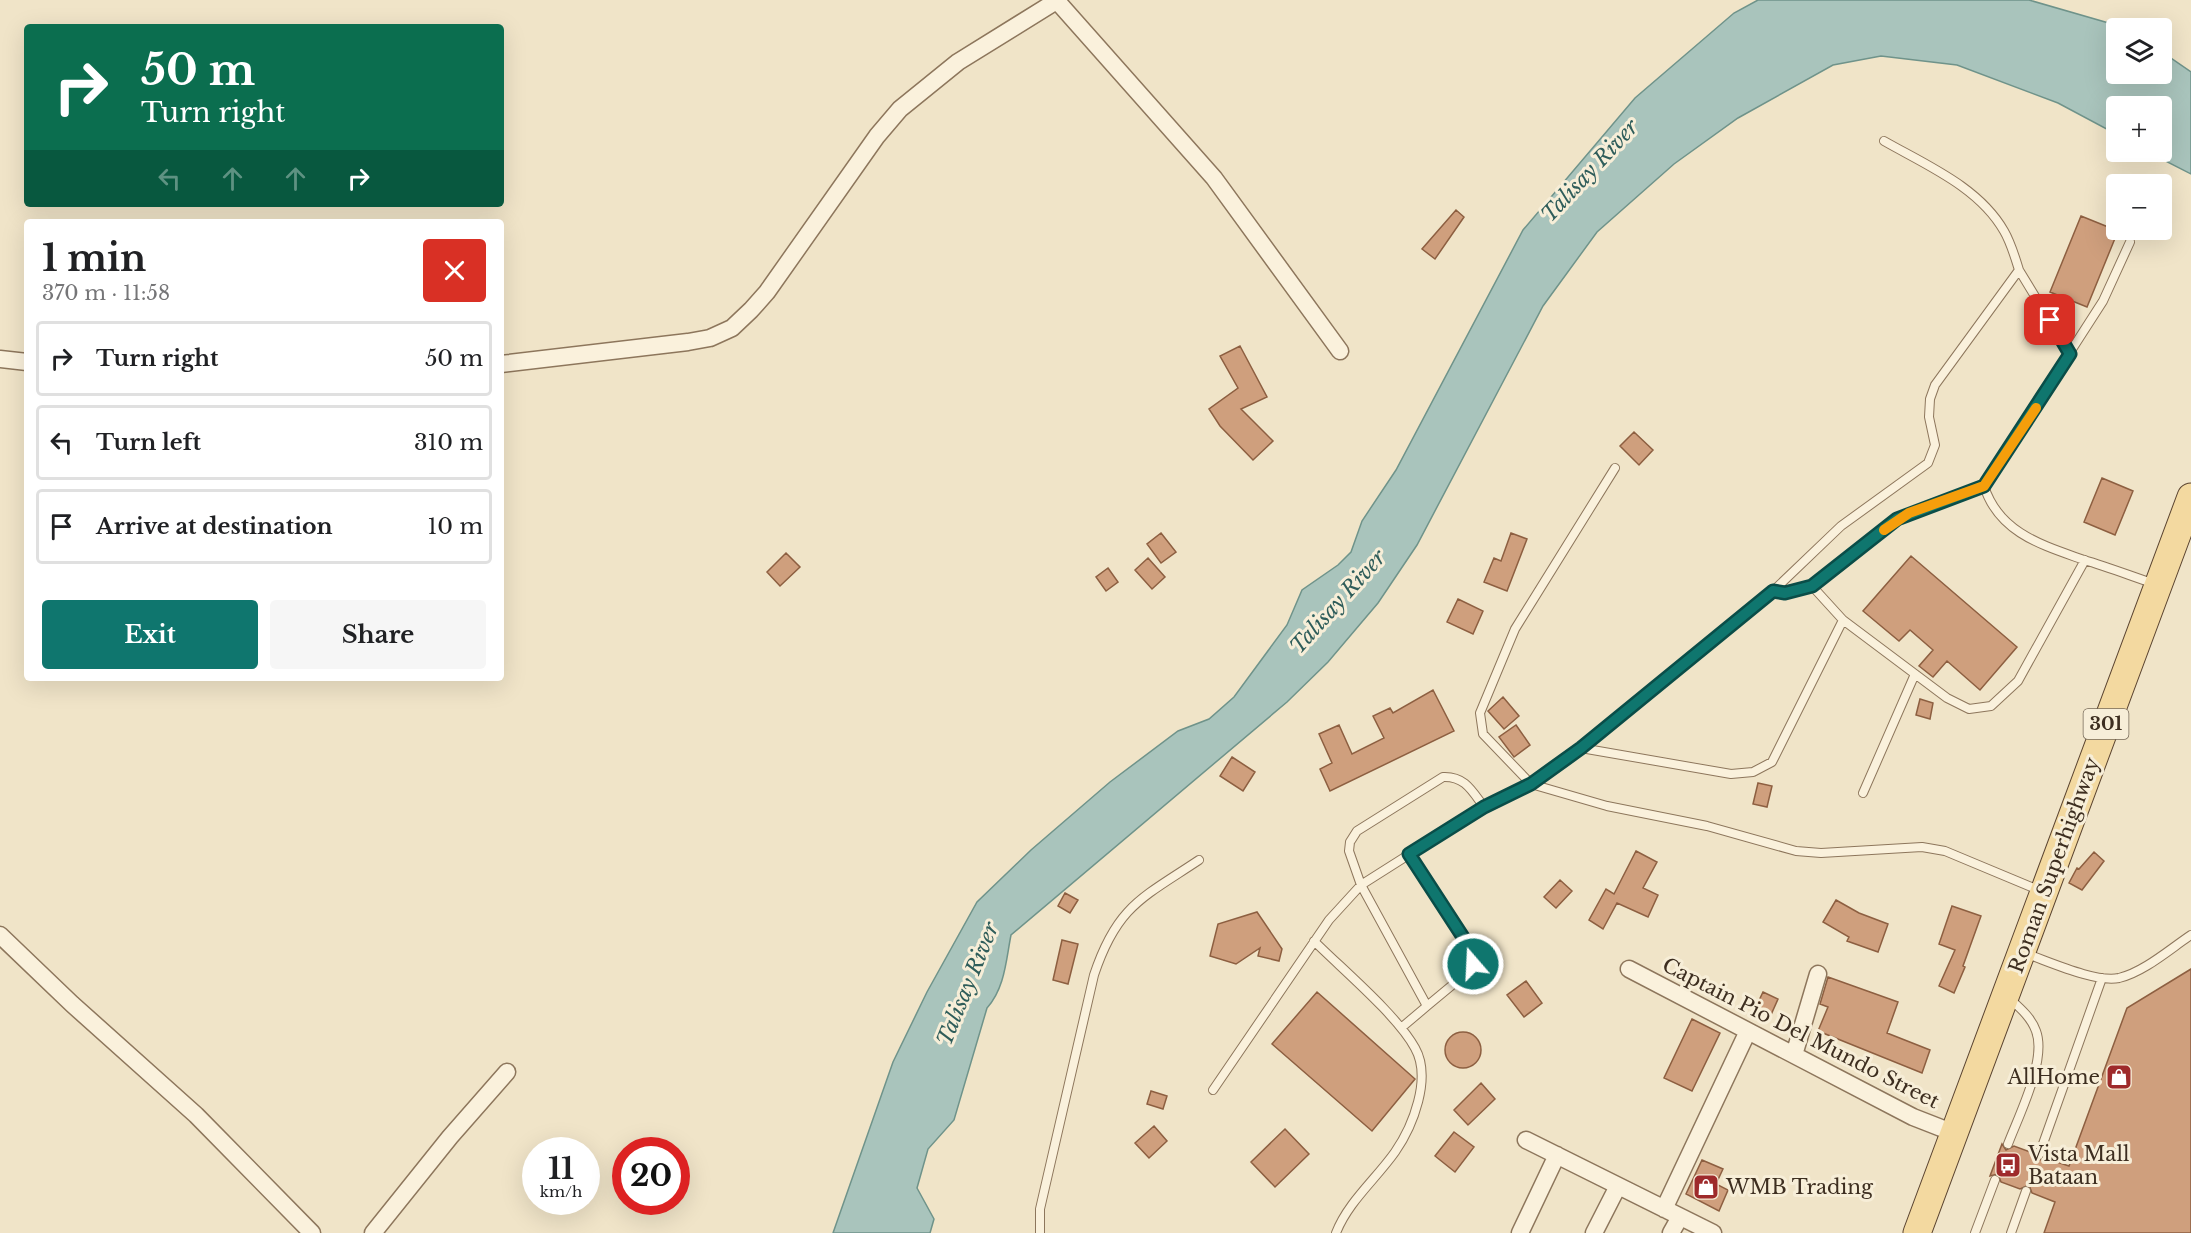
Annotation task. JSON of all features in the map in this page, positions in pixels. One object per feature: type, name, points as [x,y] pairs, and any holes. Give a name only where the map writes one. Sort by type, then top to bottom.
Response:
[{"type":"main road","name":"Roman Superhighway","points":[[1917,1233],[2191,497]]},
{"type":"street","points":[[504,364],[688,342],[710,338],[732,328],[766,292],[870,146],[900,109],[958,62],[1058,0],[1214,178],[1340,351]]},
{"type":"street","points":[[0,358],[24,362]]},
{"type":"street","points":[[0,935],[72,1004],[196,1115],[312,1233]]},
{"type":"street","name":"Captain Pio Del Mundo Street","points":[[1629,969],[1913,1117],[1954,1133]]},
{"type":"street","points":[[1794,1055],[1818,974]]},
{"type":"street","points":[[1664,1209],[1748,1031]]},
{"type":"street","points":[[373,1233],[450,1137],[507,1072]]},
{"type":"street","points":[[1526,1140],[1713,1233]]},
{"type":"street","points":[[1520,1233],[1557,1155]]},
{"type":"street","points":[[1594,1233],[1618,1186]]},
{"type":"street","points":[[1671,1233],[1680,1217]]},
{"type":"lane","points":[[1884,141],[1973,194],[1996,218],[2006,233],[2019,270],[2070,354]]},
{"type":"lane","points":[[1773,591],[1785,593],[1812,586],[1897,519],[1984,486],[2103,301],[2130,242]]},
{"type":"lane","points":[[1213,1090],[1314,941],[1362,885],[1484,807],[1531,784],[1581,748],[1773,591],[1841,526],[1928,463],[1935,445],[1929,417],[1930,399],[1935,385],[2019,270]]},
{"type":"lane","points":[[1615,468],[1515,628],[1480,713],[1483,734],[1531,784],[1607,806],[1707,826],[1796,851],[1821,853],[1922,847],[1945,851],[2044,892]]},
{"type":"lane","points":[[1984,486],[1990,503],[2011,528],[2048,548],[2158,585]]},
{"type":"lane","points":[[1812,586],[1843,620],[1947,698],[1969,709],[1991,706],[2018,681],[2085,560]]},
{"type":"lane","points":[[1581,748],[1731,774],[1753,772],[1772,762],[1843,620]]},
{"type":"lane","points":[[1863,793],[1916,674]]},
{"type":"lane","points":[[1427,1006],[1362,885],[1349,851],[1350,842],[1357,831],[1443,777],[1454,776],[1465,781],[1484,807]]},
{"type":"lane","points":[[1401,1028],[1468,972],[1474,954],[1409,854]]},
{"type":"lane","points":[[1040,1233],[1040,1209],[1094,975],[1104,944],[1133,904],[1199,860]]},
{"type":"lane","points":[[2022,952],[2102,978],[2118,978],[2132,972],[2191,935]]},
{"type":"lane","points":[[1314,941],[1401,1028],[1416,1048],[1420,1063],[1416,1108],[1402,1142],[1356,1200],[1336,1233]]},
{"type":"lane","points":[[2039,1155],[2102,978]]},
{"type":"lane","points":[[2006,995],[2027,1015],[2036,1030],[2039,1057],[2008,1144]]},
{"type":"lane","points":[[1975,1233],[1995,1180]]},
{"type":"lane","points":[[2011,1233],[2026,1191]]},
{"type":"water","name":"Talisay River","points":[[1758,0],[2029,0],[2106,22],[2106,84],[2172,84],[2172,59],[2191,72],[2191,174],[2168,162],[2172,162],[2172,96],[2106,96],[2106,129],[2058,103],[1957,65],[1881,56],[1833,65],[1738,118],[1674,164],[1597,232],[1543,306],[1417,545],[1378,603],[1328,662],[1287,702],[1011,935],[1001,983],[987,1008],[954,1120],[928,1149],[917,1188],[934,1219],[930,1233],[833,1233],[893,1062],[927,992],[977,902],[1031,850],[1110,782],[1178,731],[1209,719],[1234,697],[1287,625],[1302,590],[1338,565],[1351,552],[1362,521],[1396,470],[1523,230],[1635,98],[1734,13]]},
{"type":"building","points":[[1456,210],[1464,217],[1435,259],[1422,249]]},
{"type":"building","points":[[2081,216],[2106,226],[2106,240],[2114,240],[2087,307],[2050,292]]},
{"type":"building","points":[[1240,346],[1267,397],[1241,409],[1273,441],[1253,460],[1220,426],[1209,409],[1238,388],[1220,356]]},
{"type":"building","points":[[1634,432],[1653,450],[1639,465],[1620,446]]},
{"type":"building","points":[[2102,478],[2133,491],[2115,535],[2084,522]]},
{"type":"building","points":[[1161,533],[1176,552],[1161,563],[1147,544]]},
{"type":"building","points":[[1511,533],[1527,539],[1507,591],[1484,582],[1494,558],[1501,561]]},
{"type":"building","points":[[786,553],[800,567],[780,586],[767,572]]},
{"type":"building","points":[[1911,556],[2017,647],[1980,690],[1947,661],[1933,677],[1919,666],[1933,650],[1910,630],[1899,641],[1863,611]]},
{"type":"building","points":[[1148,558],[1165,577],[1152,589],[1135,570]]},
{"type":"building","points":[[1108,568],[1118,582],[1106,591],[1096,577]]},
{"type":"building","points":[[1458,599],[1483,611],[1473,634],[1447,622]]},
{"type":"building","points":[[1433,690],[1454,731],[1330,791],[1320,769],[1332,763],[1319,734],[1339,725],[1352,754],[1384,738],[1373,716],[1390,708],[1393,713]]},
{"type":"building","points":[[1503,697],[1519,716],[1504,729],[1488,711]]},
{"type":"building","points":[[1920,699],[1933,703],[1930,719],[1916,715]]},
{"type":"building","points":[[1516,725],[1530,745],[1514,757],[1499,737]]},
{"type":"building","points":[[1232,757],[1255,772],[1243,791],[1220,776]]},
{"type":"building","points":[[1758,783],[1772,786],[1767,807],[1753,804]]},
{"type":"building","points":[[1636,851],[1657,862],[1643,888],[1658,895],[1648,917],[1617,903],[1603,929],[1589,920],[1606,889],[1614,894]]},
{"type":"building","points":[[2094,852],[2104,861],[2082,890],[2069,883],[2077,868],[2079,869]]},
{"type":"building","points":[[1560,880],[1572,891],[1556,908],[1544,897]]},
{"type":"building","points":[[1065,893],[1078,900],[1070,913],[1058,906]]},
{"type":"building","points":[[1836,900],[1859,913],[1888,924],[1878,952],[1847,941],[1849,937],[1823,922]]},
{"type":"building","points":[[1952,906],[1981,916],[1954,993],[1939,986],[1955,950],[1939,944]]},
{"type":"building","points":[[1257,912],[1282,949],[1279,961],[1258,956],[1260,948],[1236,964],[1210,956],[1218,924]]},
{"type":"building","points":[[1062,940],[1078,944],[1068,984],[1053,980]]},
{"type":"building","points":[[2191,969],[2191,1233],[2044,1233],[2055,1202],[2032,1193],[2029,1185],[2020,1189],[2001,1182],[1998,1174],[1990,1176],[2002,1144],[2006,1150],[2014,1146],[2033,1153],[2037,1161],[2045,1158],[2069,1166],[2127,1008]]},
{"type":"building","points":[[1828,977],[1898,1002],[1887,1033],[1930,1050],[1922,1073],[1818,1031],[1828,1007],[1820,1004]]},
{"type":"building","points":[[1526,981],[1542,1003],[1524,1017],[1507,995]]},
{"type":"building","points":[[1317,992],[1415,1079],[1372,1131],[1272,1044]]},
{"type":"building","points":[[1763,992],[1778,999],[1770,1017],[1755,1009]]},
{"type":"building","points":[[1692,1019],[1720,1033],[1692,1091],[1664,1078]]},
{"type":"building","points":[[1463,1032],[1475,1038],[1481,1050],[1475,1062],[1463,1068],[1451,1062],[1445,1050],[1451,1038]]},
{"type":"building","points":[[1481,1083],[1495,1099],[1468,1125],[1454,1110]]},
{"type":"building","points":[[1151,1091],[1167,1096],[1163,1109],[1147,1104]]},
{"type":"building","points":[[1154,1126],[1167,1141],[1149,1158],[1135,1143]]},
{"type":"building","points":[[1285,1129],[1309,1154],[1275,1187],[1251,1162]]},
{"type":"building","points":[[1454,1132],[1474,1147],[1455,1172],[1435,1156]]},
{"type":"building","name":"WMB Trading","points":[[1702,1160],[1723,1169],[1716,1184],[1728,1190],[1719,1211],[1686,1194]]},
{"type":"slow traffic","points":[[1884,530],[1909,513],[1984,486],[2036,408]]},
{"type":"place","name":"AllHome","points":[[2119,1077]]},
{"type":"place","name":"Vista Mall Bataan","points":[[2008,1165]]},
{"type":"place","name":"WMB Trading","points":[[1706,1187]]},
{"type":"route","points":[[1473,964],[1474,954],[1409,854],[1484,807],[1531,784],[1581,748],[1773,591],[1785,593],[1812,586],[1897,519],[1984,486],[2070,354],[2050,320]]}]
